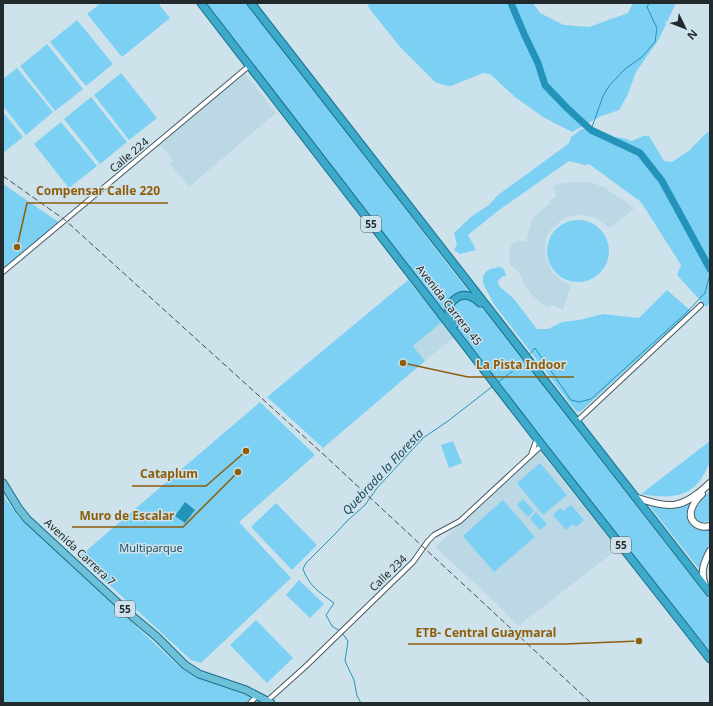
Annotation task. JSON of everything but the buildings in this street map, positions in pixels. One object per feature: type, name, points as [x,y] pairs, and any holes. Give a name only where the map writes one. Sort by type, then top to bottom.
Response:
[{"type":"highway","name":"Avenida Carrera 45","points":[[201,3],[542,445],[710,659]]},
{"type":"highway","points":[[251,3],[710,593]]},
{"type":"highway","points":[[467,347],[454,326],[449,313],[451,303],[457,297],[468,295],[475,299],[501,325]]},
{"type":"highway","points":[[700,646],[710,655]]},
{"type":"main road","name":"Avenida Carrera 7","points":[[3,483],[27,519],[132,616],[157,637],[184,665],[199,674],[246,690],[269,702]]},
{"type":"main road","points":[[635,497],[657,504],[671,506],[685,502],[692,498],[710,483]]},
{"type":"main road","points":[[710,483],[695,502],[691,514],[692,520],[696,525],[702,527],[710,526]]},
{"type":"main road","points":[[710,551],[702,573],[710,593]]},
{"type":"street","name":"Calle 224","points":[[3,272],[249,66]]},
{"type":"street","points":[[576,422],[701,305]]},
{"type":"street","points":[[531,455],[537,438]]},
{"type":"street","name":"Calle 234","points":[[269,702],[413,562],[428,540],[434,535],[460,521],[542,445]]},
{"type":"street","points":[[250,703],[257,696]]},
{"type":"shaded area","points":[[244,72],[276,113],[189,187],[170,164],[173,160],[160,145]]},
{"type":"shaded area","points":[[584,182],[607,188],[606,189],[624,200],[634,209],[609,228],[593,217],[582,215],[564,218],[552,229],[547,236],[545,245],[546,259],[553,273],[564,282],[571,285],[563,310],[552,305],[550,308],[542,304],[533,296],[525,286],[519,273],[510,264],[510,249],[512,244],[517,241],[526,241],[531,225],[530,224],[533,219],[550,203],[549,200],[556,197],[553,186],[563,183]]},
{"type":"shaded area","points":[[442,322],[454,337],[425,361],[413,346]]},
{"type":"shaded area","points":[[539,451],[618,549],[518,626],[494,601],[435,547]]},
{"type":"shaded area","points":[[185,502],[195,510],[185,523],[175,516]]},
{"type":"green space","points":[[101,3],[158,3],[170,18],[122,57],[87,14]]},
{"type":"green space","points":[[204,3],[246,3],[270,33],[455,274],[558,403],[709,599],[710,651],[581,490]]},
{"type":"green space","points":[[367,3],[533,3],[540,13],[564,25],[589,27],[628,13],[633,3],[676,3],[659,39],[636,72],[627,96],[619,110],[601,116],[572,132],[543,117],[515,97],[490,74],[483,73],[451,86],[435,82],[400,47],[369,8]]},
{"type":"green space","points":[[77,20],[113,64],[86,86],[50,42]]},
{"type":"green space","points":[[47,44],[83,89],[55,111],[20,66]]},
{"type":"green space","points":[[17,68],[53,112],[26,135],[3,106],[3,79]]},
{"type":"green space","points":[[121,73],[157,118],[129,140],[94,95]]},
{"type":"green space","points":[[91,97],[127,142],[100,164],[64,119]]},
{"type":"green space","points":[[3,112],[23,137],[3,153]]},
{"type":"green space","points":[[61,122],[97,166],[69,188],[34,144]]},
{"type":"green space","points":[[592,128],[611,137],[623,138],[632,141],[643,136],[649,136],[664,161],[672,162],[690,150],[704,135],[710,131],[710,303],[706,307],[677,275],[681,265],[641,202],[589,164],[585,165],[569,161],[499,210],[468,235],[476,250],[460,254],[454,250],[457,244],[454,233],[472,216],[489,205],[498,195],[568,144],[571,137],[582,129]]},
{"type":"green space","points":[[3,184],[60,223],[3,270]]},
{"type":"green space","points":[[578,220],[595,225],[600,229],[604,234],[609,251],[604,268],[600,273],[595,277],[578,282],[561,277],[556,273],[552,268],[547,251],[552,234],[556,229],[561,225]]},
{"type":"green space","points":[[497,266],[504,269],[506,276],[499,280],[498,283],[500,287],[514,299],[537,329],[548,329],[562,322],[579,320],[603,314],[639,318],[667,290],[691,311],[580,412],[576,411],[493,303],[485,288],[483,277],[487,271],[497,268]]},
{"type":"green space","points":[[408,280],[442,322],[413,346],[425,361],[323,448],[267,397]]},
{"type":"green space","name":"Multiparque","points":[[260,402],[315,455],[239,522],[291,578],[201,663],[191,660],[79,557]]},
{"type":"green space","points":[[453,441],[462,463],[449,468],[441,445]]},
{"type":"green space","points":[[710,441],[709,464],[704,474],[692,489],[685,493],[668,496],[641,494]]},
{"type":"green space","points":[[540,463],[567,495],[543,515],[517,483]]},
{"type":"green space","points":[[710,490],[710,521],[701,522],[695,517],[696,509]]},
{"type":"green space","points":[[3,495],[18,516],[181,668],[201,679],[262,703],[3,703]]},
{"type":"green space","points":[[523,499],[534,511],[528,517],[517,505]]},
{"type":"green space","points":[[503,500],[535,537],[494,572],[463,536]]},
{"type":"green space","points":[[694,500],[687,511],[690,524],[705,530],[710,529],[710,543],[699,569],[648,504],[660,507],[677,507]]},
{"type":"green space","points":[[276,503],[317,545],[292,570],[251,527]]},
{"type":"green space","points":[[571,505],[584,520],[576,527],[573,524],[566,530],[553,515],[560,508],[563,511]]},
{"type":"green space","points":[[536,512],[547,524],[540,530],[530,519]]},
{"type":"green space","points":[[299,580],[324,604],[310,618],[286,595]]},
{"type":"green space","points":[[256,620],[293,658],[267,683],[230,645]]},
{"type":"waterway","points":[[511,3],[538,63],[545,85],[591,130],[640,153],[662,181],[710,269]]},
{"type":"waterway","points":[[591,130],[603,96],[609,86],[625,69],[642,57],[655,42],[657,28],[647,7],[649,3]]},
{"type":"waterway","name":"Quebrada la Floresta","points":[[529,355],[535,348],[571,400],[579,402],[591,399],[685,314],[705,293],[710,274]]},
{"type":"waterway","name":"Quebrada la Floresta","points":[[497,383],[518,367],[525,359]]},
{"type":"waterway","name":"Quebrada la Floresta","points":[[340,631],[332,626],[326,615],[334,603],[319,592],[308,580],[303,569],[306,563],[347,521],[365,505],[377,488],[423,438],[448,421],[493,386]]},
{"type":"waterway","name":"Quebrada la Floresta","points":[[342,633],[348,641],[345,661],[354,680],[357,696],[361,703]]},
{"type":"railway","points":[[3,176],[65,220],[322,453],[591,703]]},
{"type":"place","name":"Compensar Calle 220","points":[[17,247]]},
{"type":"place","name":"La Pista Indoor","points":[[403,363]]},
{"type":"place","name":"Cataplum","points":[[246,451]]},
{"type":"place","name":"Muro de Escalar","points":[[238,472]]},
{"type":"place","name":"ETB- Central Guaymaral","points":[[639,641]]}]
